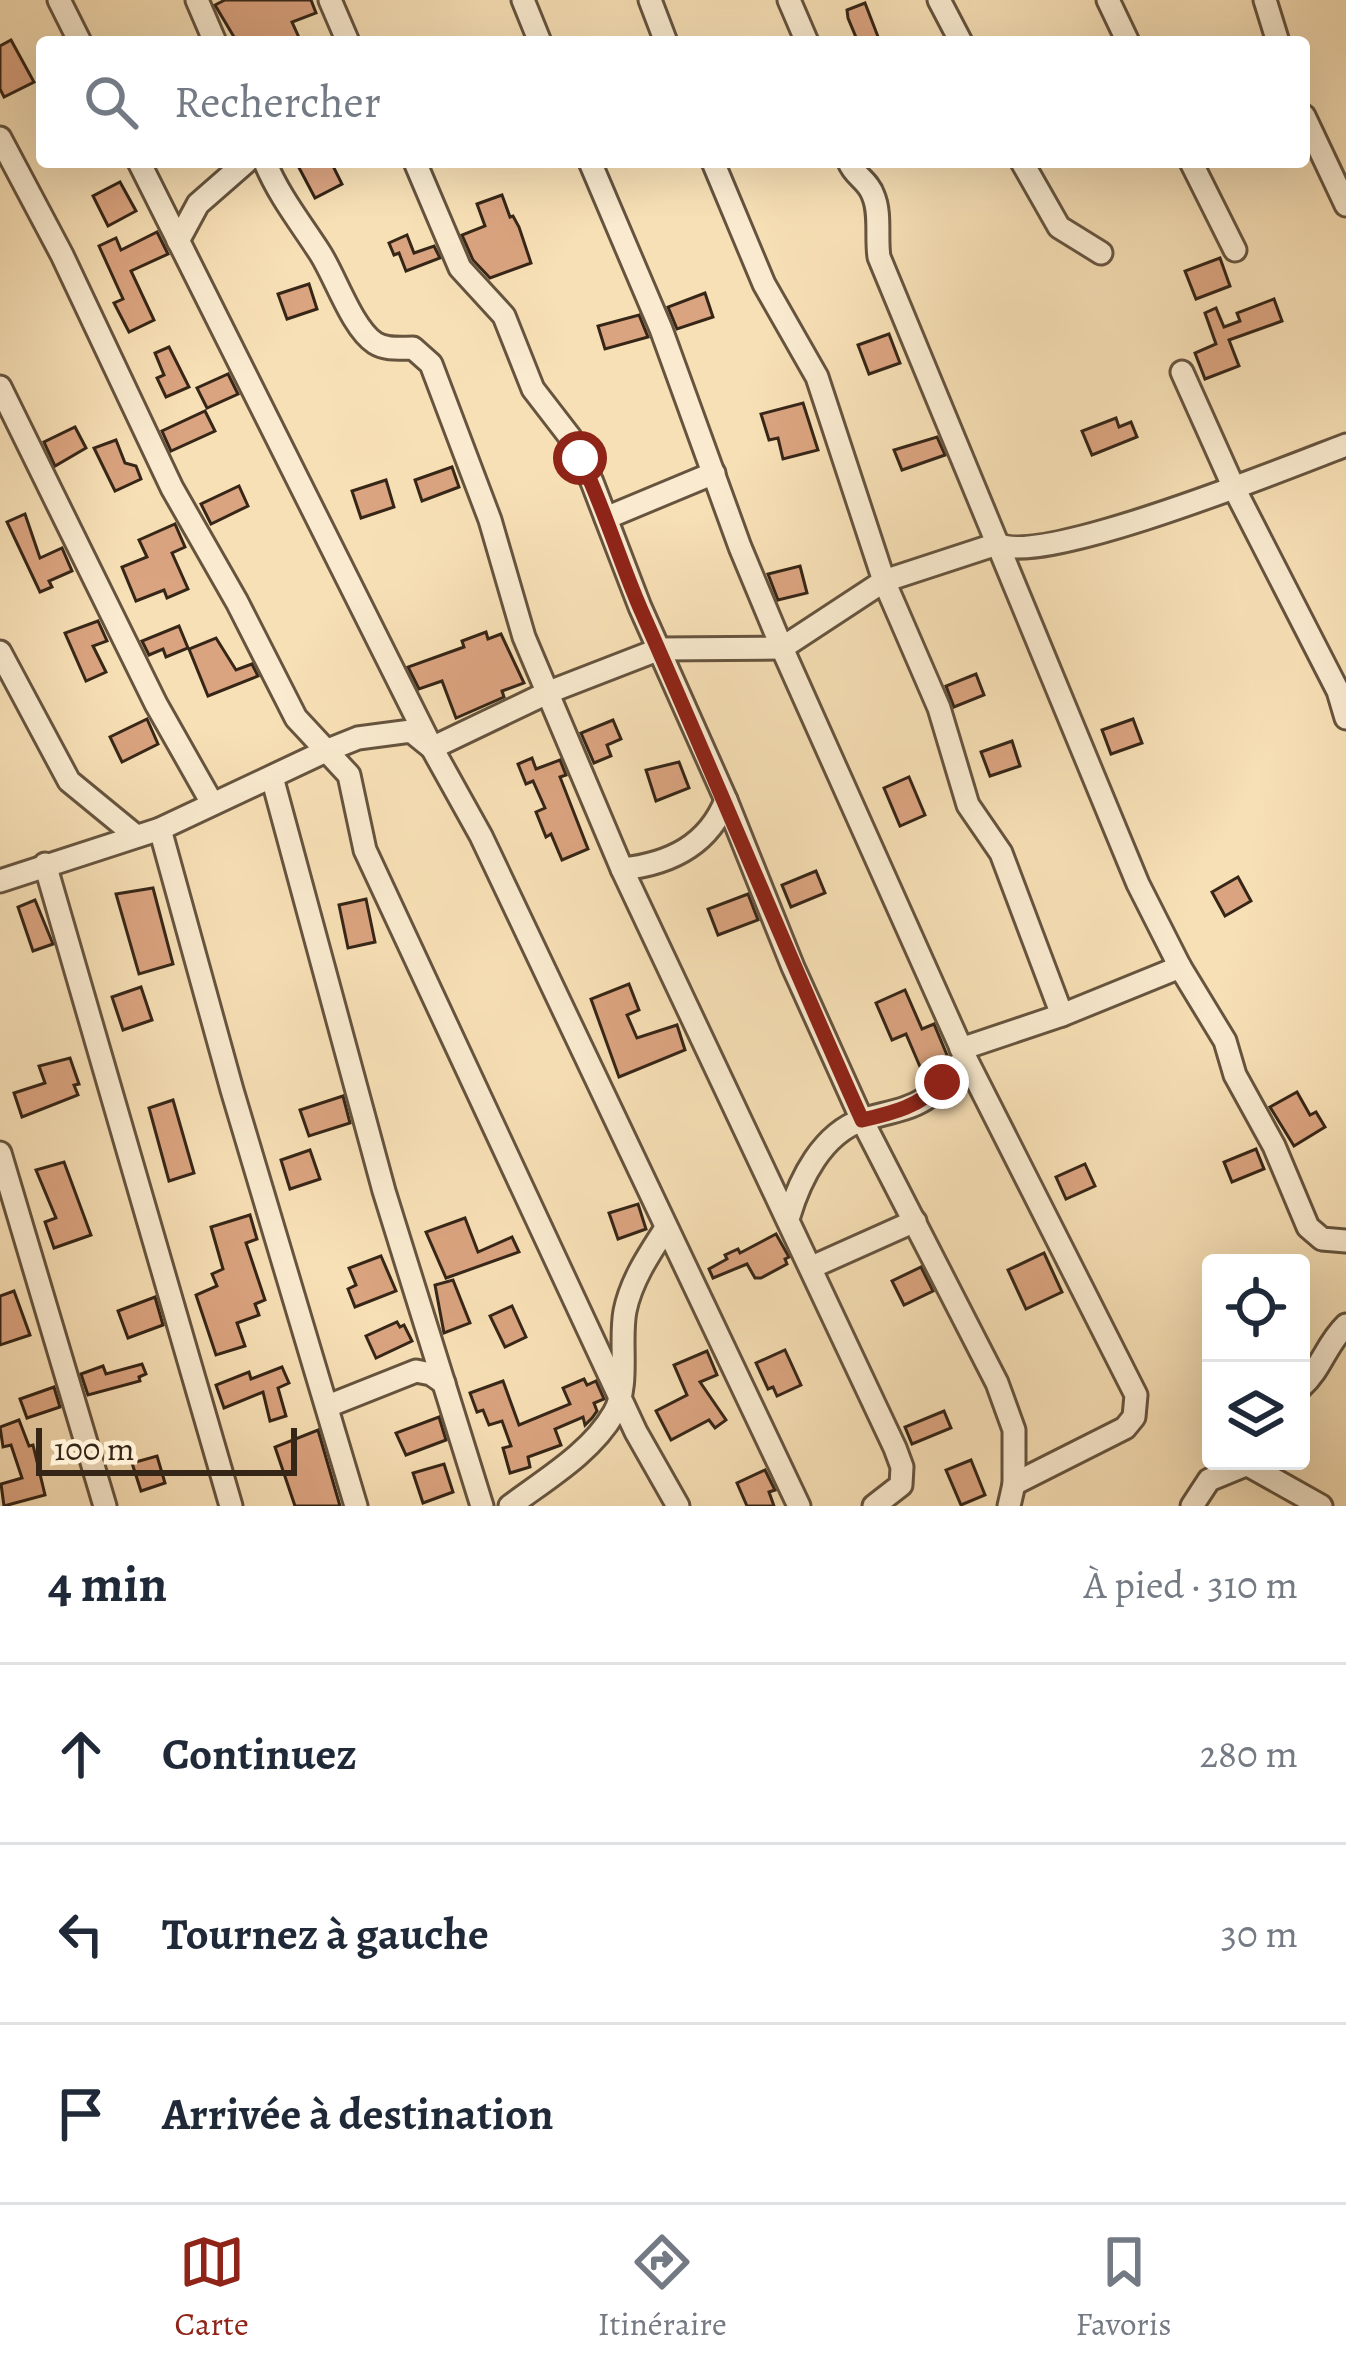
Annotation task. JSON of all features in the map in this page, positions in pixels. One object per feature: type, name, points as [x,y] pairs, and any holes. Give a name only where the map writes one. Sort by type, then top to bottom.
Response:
[{"type":"street","points":[[59,0],[77,36]]},
{"type":"street","points":[[197,0],[212,36]]},
{"type":"street","points":[[330,0],[345,36]]},
{"type":"street","points":[[524,0],[538,36]]},
{"type":"street","points":[[650,0],[664,36]]},
{"type":"street","points":[[789,0],[804,36]]},
{"type":"street","points":[[939,0],[958,36]]},
{"type":"street","points":[[1108,0],[1125,36]]},
{"type":"street","points":[[1265,0],[1276,36]]},
{"type":"street","points":[[1310,129],[1346,205]]},
{"type":"street","points":[[0,138],[62,255],[172,488],[296,718],[349,776],[365,850],[620,1397],[678,1506]]},
{"type":"street","points":[[142,168],[432,748],[481,836],[800,1506]]},
{"type":"street","points":[[178,241],[198,204],[239,168]]},
{"type":"street","points":[[269,168],[283,201],[373,342],[412,348],[431,364],[490,520],[524,638],[622,869],[884,1419],[903,1480],[898,1491],[874,1506]]},
{"type":"street","points":[[418,168],[460,268],[504,316],[533,388],[570,437],[726,800],[765,904],[862,1120],[997,1383],[1014,1430],[1012,1495]]},
{"type":"street","points":[[593,168],[661,328],[740,548],[782,648],[964,1054],[1136,1395],[1134,1417],[1125,1427],[1012,1495]]},
{"type":"street","points":[[716,168],[764,284],[817,377],[884,581],[939,708],[968,805],[1001,853],[1062,1015]]},
{"type":"street","points":[[851,168],[873,193],[879,257],[1101,802],[1180,968],[1225,1040],[1235,1075],[1274,1146],[1308,1227],[1322,1239],[1346,1240]]},
{"type":"street","points":[[1025,168],[1059,227],[1101,253]]},
{"type":"street","points":[[1194,168],[1235,250]]},
{"type":"street","points":[[1182,372],[1234,488],[1338,691],[1346,718]]},
{"type":"street","points":[[0,387],[156,704],[212,803]]},
{"type":"street","points":[[432,748],[549,692],[660,649],[782,648],[884,581],[997,544],[1008,549],[1041,547],[1234,488],[1346,445]]},
{"type":"street","points":[[606,518],[715,472]]},
{"type":"street","points":[[0,652],[69,781],[136,836]]},
{"type":"street","points":[[0,881],[160,829],[358,739],[410,731],[432,748]]},
{"type":"street","points":[[272,777],[384,1191],[482,1506]]},
{"type":"street","points":[[622,869],[671,860],[709,832],[726,800]]},
{"type":"street","points":[[160,829],[356,1506]]},
{"type":"street","points":[[45,864],[231,1506]]},
{"type":"street","points":[[789,1216],[804,1174],[841,1132],[925,1099],[964,1054],[1180,968]]},
{"type":"street","points":[[0,1154],[105,1506]]},
{"type":"street","points":[[812,1267],[915,1220]]},
{"type":"street","points":[[510,1506],[587,1445],[614,1413],[620,1397],[625,1308],[636,1278],[666,1228]]},
{"type":"street","points":[[1310,1379],[1327,1346],[1346,1325]]},
{"type":"street","points":[[328,1406],[416,1371],[430,1373],[444,1383]]},
{"type":"street","points":[[1192,1506],[1209,1480],[1234,1470]]},
{"type":"street","points":[[1262,1470],[1321,1506]]},
{"type":"building","points":[[225,0],[311,0],[316,13],[292,22],[298,36],[233,36],[215,5]]},
{"type":"building","points":[[865,3],[878,36],[856,36],[847,10]]},
{"type":"building","points":[[11,40],[34,82],[4,97],[0,46]]},
{"type":"building","points":[[299,168],[334,168],[342,184],[315,198]]},
{"type":"building","points":[[120,182],[136,211],[108,226],[93,196]]},
{"type":"building","points":[[502,195],[531,263],[490,278],[473,260],[462,235],[485,226],[477,204]]},
{"type":"building","points":[[157,232],[168,254],[131,271],[154,320],[129,332],[114,303],[123,299],[99,246],[116,238],[121,250]]},
{"type":"building","points":[[407,235],[414,253],[434,246],[440,258],[406,271],[389,243]]},
{"type":"building","points":[[1220,258],[1230,286],[1196,299],[1185,271]]},
{"type":"building","points":[[309,284],[317,309],[287,319],[278,294]]},
{"type":"building","points":[[705,293],[713,317],[677,329],[668,307]]},
{"type":"building","points":[[1274,299],[1282,321],[1229,340],[1239,366],[1205,379],[1195,353],[1216,344],[1205,313],[1216,308],[1224,327],[1240,321],[1237,313]]},
{"type":"building","points":[[639,315],[648,337],[605,349],[598,326]]},
{"type":"building","points":[[889,334],[900,363],[869,374],[858,345]]},
{"type":"building","points":[[169,347],[189,387],[166,397],[157,378],[164,375],[155,353]]},
{"type":"building","points":[[228,374],[238,394],[207,408],[197,388]]},
{"type":"building","points":[[803,403],[818,450],[783,459],[778,438],[769,440],[761,414]]},
{"type":"building","points":[[205,411],[215,431],[171,451],[162,431]]},
{"type":"building","points":[[1116,418],[1119,427],[1131,422],[1137,437],[1092,455],[1082,431]]},
{"type":"building","points":[[75,427],[86,448],[55,466],[44,442]]},
{"type":"building","points":[[937,437],[945,455],[902,470],[894,450]]},
{"type":"building","points":[[116,440],[125,463],[136,466],[141,479],[115,491],[94,448]]},
{"type":"building","points":[[452,467],[459,487],[422,501],[415,480]]},
{"type":"building","points":[[386,480],[394,507],[361,518],[352,491]]},
{"type":"building","points":[[239,486],[248,506],[211,524],[201,504]]},
{"type":"building","points":[[25,514],[40,558],[62,548],[72,571],[49,581],[52,587],[40,592],[7,522]]},
{"type":"building","points":[[175,524],[185,547],[172,553],[188,589],[167,598],[164,590],[136,601],[122,567],[147,557],[139,540]]},
{"type":"building","points":[[800,566],[807,593],[778,600],[768,574]]},
{"type":"building","points":[[98,621],[107,641],[93,646],[106,672],[86,681],[65,633]]},
{"type":"building","points":[[179,626],[188,648],[166,657],[163,649],[149,655],[142,641]]},
{"type":"building","points":[[486,632],[488,639],[501,634],[524,683],[456,718],[442,681],[419,689],[408,667],[464,647],[462,641]]},
{"type":"building","points":[[216,638],[236,670],[252,664],[258,676],[208,696],[189,649]]},
{"type":"building","points":[[976,674],[984,695],[954,707],[946,686]]},
{"type":"building","points":[[147,719],[158,744],[122,762],[110,737]]},
{"type":"building","points":[[1133,719],[1142,743],[1111,754],[1102,730]]},
{"type":"building","points":[[613,720],[621,739],[607,745],[611,756],[594,763],[581,733]]},
{"type":"building","points":[[1012,741],[1020,766],[990,776],[981,752]]},
{"type":"building","points":[[532,758],[536,769],[560,760],[566,775],[560,777],[588,849],[562,860],[551,834],[546,837],[536,812],[545,808],[533,781],[526,784],[518,764]]},
{"type":"building","points":[[679,762],[689,788],[656,801],[646,770]]},
{"type":"building","points":[[909,777],[925,815],[900,826],[884,788]]},
{"type":"building","points":[[816,871],[825,893],[791,907],[782,885]]},
{"type":"building","points":[[1238,877],[1251,901],[1225,916],[1212,892]]},
{"type":"building","points":[[153,888],[173,964],[139,974],[116,894]]},
{"type":"building","points":[[748,894],[758,920],[718,935],[708,909]]},
{"type":"building","points":[[366,899],[375,942],[348,948],[339,905]]},
{"type":"building","points":[[35,900],[53,944],[33,951],[18,907]]},
{"type":"building","points":[[629,984],[639,1010],[627,1015],[637,1038],[677,1025],[685,1050],[619,1077],[591,999]]},
{"type":"building","points":[[141,987],[152,1020],[123,1030],[112,997]]},
{"type":"building","points":[[905,990],[922,1029],[934,1024],[947,1055],[924,1076],[906,1034],[892,1040],[876,1003]]},
{"type":"building","points":[[70,1058],[78,1095],[22,1117],[14,1093],[45,1083],[39,1066]]},
{"type":"building","points":[[1297,1092],[1310,1115],[1316,1112],[1325,1127],[1294,1146],[1270,1107]]},
{"type":"building","points":[[343,1096],[350,1123],[309,1136],[300,1110]]},
{"type":"building","points":[[173,1100],[194,1173],[169,1181],[149,1108]]},
{"type":"building","points":[[1256,1149],[1264,1169],[1232,1182],[1224,1162]]},
{"type":"building","points":[[310,1150],[320,1179],[290,1189],[281,1160]]},
{"type":"building","points":[[64,1162],[91,1235],[54,1248],[45,1222],[56,1218],[36,1170]]},
{"type":"building","points":[[1085,1164],[1095,1186],[1066,1199],[1056,1177]]},
{"type":"building","points":[[638,1204],[646,1229],[618,1239],[609,1213]]},
{"type":"building","points":[[250,1215],[257,1239],[246,1243],[265,1300],[255,1304],[259,1315],[237,1323],[245,1346],[216,1355],[196,1295],[217,1286],[212,1274],[223,1269],[211,1227]]},
{"type":"building","points":[[465,1218],[478,1252],[512,1237],[519,1252],[446,1278],[426,1232]]},
{"type":"building","points":[[776,1234],[789,1257],[787,1264],[761,1278],[755,1278],[747,1264],[713,1278],[709,1269],[727,1259],[725,1255],[738,1249],[740,1253]]},
{"type":"building","points":[[1044,1253],[1062,1292],[1026,1309],[1008,1270]]},
{"type":"building","points":[[381,1256],[396,1291],[355,1307],[348,1289],[356,1285],[349,1268]]},
{"type":"building","points":[[921,1267],[933,1291],[904,1305],[892,1281]]},
{"type":"building","points":[[453,1280],[470,1323],[444,1333],[435,1285]]},
{"type":"building","points":[[14,1291],[30,1335],[0,1345],[0,1296]]},
{"type":"building","points":[[155,1297],[163,1325],[128,1338],[118,1311]]},
{"type":"building","points":[[512,1306],[526,1337],[505,1347],[490,1316]]},
{"type":"building","points":[[397,1322],[404,1325],[412,1341],[376,1358],[366,1336]]},
{"type":"building","points":[[785,1350],[801,1385],[777,1396],[773,1387],[768,1389],[756,1363]]},
{"type":"building","points":[[707,1351],[717,1375],[700,1382],[726,1420],[715,1428],[709,1420],[671,1440],[656,1411],[687,1395],[674,1365]]},
{"type":"building","points":[[142,1364],[146,1374],[140,1381],[88,1395],[81,1374],[103,1366],[106,1374]]},
{"type":"building","points":[[282,1367],[289,1383],[278,1388],[286,1416],[270,1421],[263,1392],[224,1408],[216,1385],[249,1372],[251,1379]]},
{"type":"building","points":[[584,1379],[587,1385],[596,1381],[604,1399],[594,1403],[597,1411],[592,1418],[585,1425],[583,1417],[555,1429],[561,1445],[528,1457],[530,1467],[510,1473],[503,1448],[511,1446],[502,1421],[489,1425],[483,1410],[477,1412],[470,1393],[503,1381],[519,1425],[570,1404],[563,1388]]},
{"type":"building","points":[[54,1387],[60,1407],[27,1418],[20,1399]]},
{"type":"building","points":[[944,1411],[951,1428],[912,1444],[905,1427]]},
{"type":"building","points":[[439,1417],[446,1440],[406,1455],[396,1433]]},
{"type":"building","points":[[19,1420],[29,1446],[33,1445],[45,1495],[4,1506],[1,1484],[22,1478],[11,1445],[3,1447],[0,1427]]},
{"type":"building","points":[[318,1430],[340,1506],[295,1506],[275,1447]]},
{"type":"building","points":[[157,1456],[165,1483],[141,1491],[132,1463]]},
{"type":"building","points":[[971,1460],[985,1495],[961,1505],[946,1470]]},
{"type":"building","points":[[444,1464],[453,1492],[423,1503],[413,1473]]},
{"type":"building","points":[[765,1470],[775,1490],[769,1492],[774,1506],[747,1506],[737,1483]]},
{"type":"route","points":[[580,458],[726,800],[765,904],[862,1120],[925,1099],[942,1082]]}]
